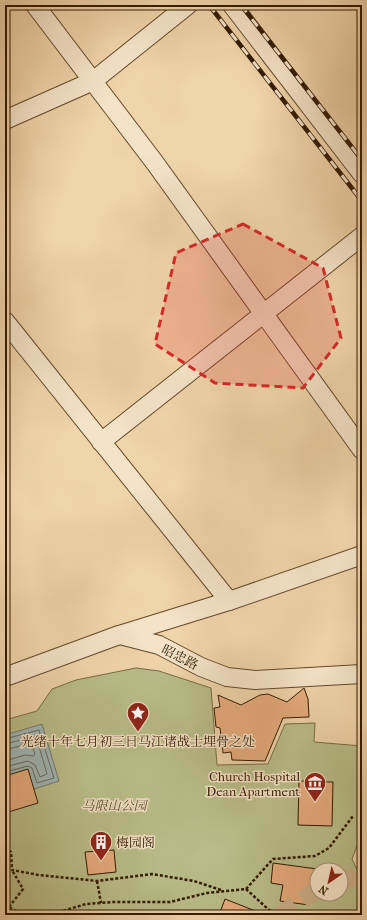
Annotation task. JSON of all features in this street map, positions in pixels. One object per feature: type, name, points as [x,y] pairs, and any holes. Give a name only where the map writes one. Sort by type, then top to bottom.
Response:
[{"type":"street","points":[[35,5],[155,163],[362,450]]},
{"type":"street","points":[[5,120],[93,81],[188,5]]},
{"type":"street","points":[[232,5],[362,174]]},
{"type":"street","points":[[101,442],[362,236]]},
{"type":"street","points":[[5,321],[229,601]]},
{"type":"street","points":[[5,677],[119,635],[229,601],[362,555]]},
{"type":"street","name":"昭忠路","points":[[119,635],[159,646],[201,667],[226,677],[255,680],[362,674]]},
{"type":"path","points":[[49,915],[86,904],[170,902],[207,893],[246,889],[272,859],[315,856],[329,848],[353,816]]},
{"type":"path","points":[[5,847],[10,852],[12,870],[23,889],[9,907]]},
{"type":"path","points":[[12,870],[39,875],[97,881],[152,874],[194,881],[224,891]]},
{"type":"path","points":[[97,881],[101,903]]},
{"type":"path","points":[[246,889],[269,910],[282,915]]},
{"type":"path","points":[[5,905],[23,915]]},
{"type":"highlighted area","points":[[243,224],[323,268],[341,338],[303,388],[215,383],[155,344],[176,253]]},
{"type":"green space","name":"马限山公园","points":[[136,668],[159,671],[211,688],[217,765],[268,764],[285,724],[315,723],[314,742],[362,746],[362,759],[357,768],[362,772],[362,833],[352,859],[362,880],[362,915],[5,915],[5,720],[37,711],[52,689],[76,680]]},
{"type":"water","points":[[42,724],[59,781],[34,789],[5,776],[5,735]]},
{"type":"building","points":[[304,688],[308,699],[309,717],[283,718],[265,761],[232,760],[231,752],[223,753],[220,728],[216,727],[214,708],[220,707],[218,695],[241,705],[260,695],[268,694],[287,702]]},
{"type":"building","points":[[28,769],[38,803],[5,813],[5,776]]},
{"type":"building","name":"Church Hospital Dean Apartment","points":[[299,781],[333,782],[332,826],[298,825]]},
{"type":"building","name":"梅园阁","points":[[114,850],[116,872],[88,875],[85,852]]},
{"type":"building","points":[[273,863],[309,868],[309,905],[280,901],[283,885],[271,883]]},
{"type":"building","points":[[225,899],[263,914],[263,915],[219,915]]},
{"type":"tunnel","points":[[349,880],[362,868]]},
{"type":"tunnel","points":[[280,915],[309,895]]},
{"type":"railway","points":[[209,5],[362,201]]},
{"type":"railway","points":[[241,5],[362,160]]},
{"type":"place","name":"光绪十年七月初三日马江诸战士埋骨之处","points":[[138,732]]},
{"type":"place","name":"Church Hospital Dean Apartment","points":[[315,802]]},
{"type":"place","name":"梅园阁","points":[[101,862]]}]
